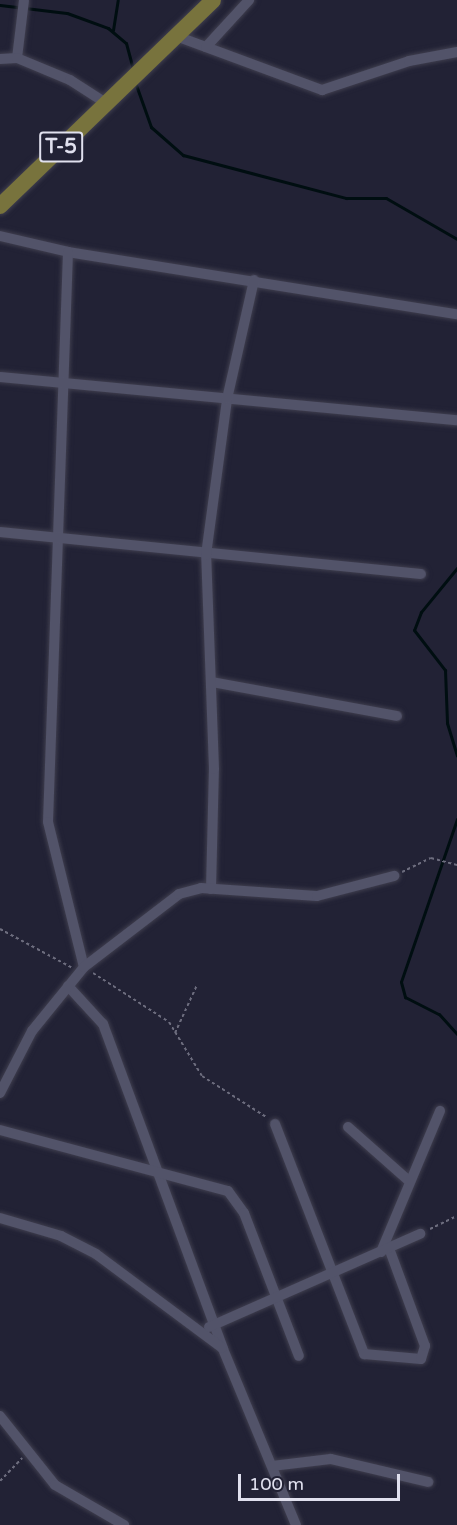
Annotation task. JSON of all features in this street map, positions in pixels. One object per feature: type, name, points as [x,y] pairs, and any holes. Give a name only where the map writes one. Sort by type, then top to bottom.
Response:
[{"type":"main road","name":"T-5","points":[[0,206],[213,0]]},
{"type":"street","points":[[17,58],[24,0]]},
{"type":"street","points":[[206,47],[249,0]]},
{"type":"street","points":[[176,36],[322,90],[409,61],[457,52]]},
{"type":"street","points":[[0,59],[17,58],[70,80],[106,104]]},
{"type":"street","points":[[0,236],[68,252],[457,314]]},
{"type":"street","points":[[68,252],[48,822],[84,967]]},
{"type":"street","points":[[211,889],[212,682],[206,555],[227,399],[254,280]]},
{"type":"street","points":[[0,376],[457,420]]},
{"type":"street","points":[[0,532],[206,555],[421,574]]},
{"type":"street","points":[[212,682],[397,716]]},
{"type":"street","points":[[0,1093],[32,1031],[84,967],[179,894],[211,889],[317,896],[394,876]]},
{"type":"street","points":[[68,986],[103,1024],[223,1349],[296,1525]]},
{"type":"street","points":[[275,1124],[336,1271],[364,1354],[421,1359],[425,1346],[385,1250],[408,1180],[440,1112]]},
{"type":"street","points":[[348,1127],[408,1180]]},
{"type":"street","points":[[0,1130],[202,1180],[236,1199],[278,1297],[299,1356]]},
{"type":"street","points":[[0,1218],[79,1244],[223,1349]]},
{"type":"street","points":[[200,1332],[420,1234]]},
{"type":"street","points":[[0,1416],[26,1454],[55,1485],[124,1525]]},
{"type":"street","points":[[273,1466],[331,1459],[428,1482]]},
{"type":"path","points":[[394,876],[431,858],[457,865]]},
{"type":"path","points":[[0,929],[64,965],[84,967],[170,1022],[202,1076],[275,1124]]},
{"type":"path","points":[[175,1033],[197,985]]},
{"type":"path","points":[[420,1234],[457,1216]]},
{"type":"path","points":[[0,1481],[26,1454]]},
{"type":"waterway","points":[[113,30],[118,0]]},
{"type":"waterway","points":[[0,5],[67,13],[108,28],[126,43],[133,70]]},
{"type":"waterway","points":[[135,82],[151,127],[183,155],[346,198],[386,198],[457,239]]},
{"type":"waterway","points":[[457,568],[421,612],[414,630],[445,670],[447,723],[457,755]]},
{"type":"waterway","points":[[457,819],[401,982],[405,997],[439,1014],[457,1034]]}]
